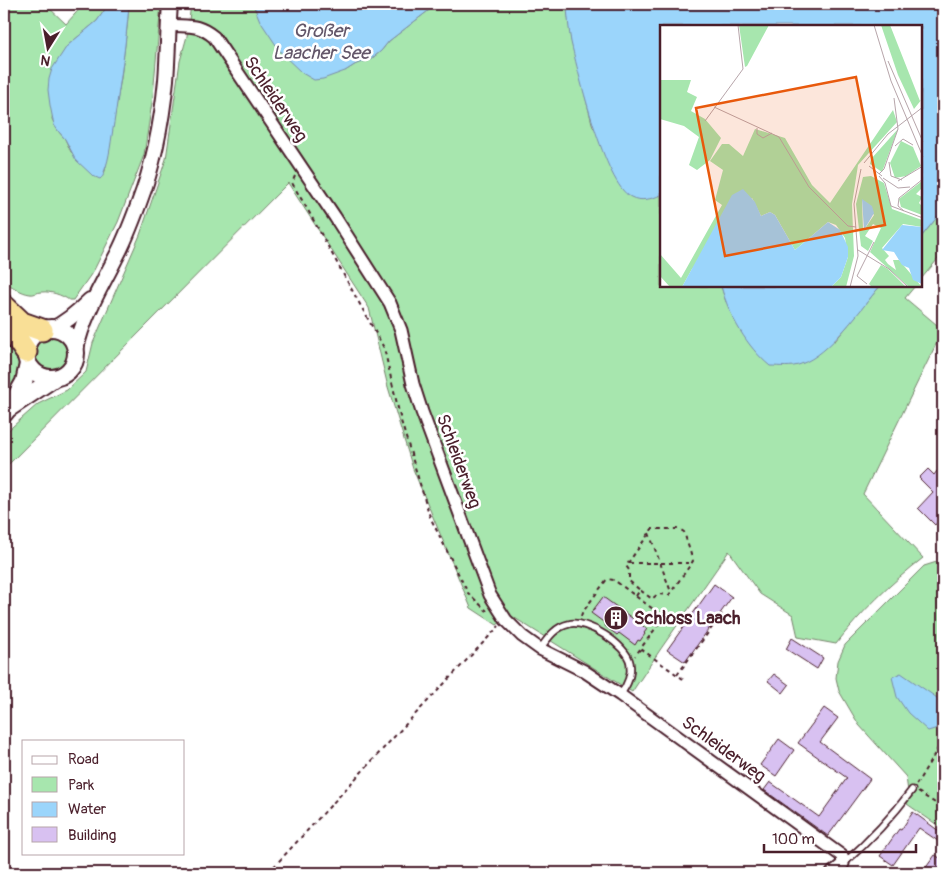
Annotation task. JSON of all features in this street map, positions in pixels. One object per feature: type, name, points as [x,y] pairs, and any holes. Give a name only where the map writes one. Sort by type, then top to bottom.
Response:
[{"type":"highway","points":[[4,306],[22,323],[47,329]]},
{"type":"highway","points":[[4,323],[13,333],[27,358]]},
{"type":"main road","points":[[6,411],[24,382],[27,345],[36,334],[47,329],[65,333],[74,343],[76,349],[76,358],[68,372],[53,378],[45,378],[38,375],[32,370],[27,358]]},
{"type":"main road","points":[[6,411],[53,378]]},
{"type":"street","points":[[76,349],[82,327],[96,294],[123,242],[139,202],[153,158],[166,80],[170,4]]},
{"type":"street","name":"Schleiderweg","points":[[168,25],[196,26],[214,37],[390,303],[401,330],[413,384],[444,472],[490,595],[506,620],[522,636],[540,648],[584,671],[842,856],[842,864]]},
{"type":"street","points":[[47,329],[61,325],[96,294]]},
{"type":"street","points":[[832,873],[842,864]]},
{"type":"lane","points":[[540,648],[557,629],[571,623],[579,623],[596,630],[622,648],[630,661],[629,678],[620,696]]},
{"type":"lane","points":[[842,864],[864,845],[912,790]]},
{"type":"path","points":[[299,165],[292,183],[384,348],[401,421],[430,517],[468,593],[486,611]]},
{"type":"path","points":[[652,529],[679,529],[684,532],[693,560],[668,595],[658,594],[652,599],[629,581],[629,570],[626,566],[649,533],[652,529]]},
{"type":"path","points":[[649,533],[671,592]]},
{"type":"path","points":[[628,563],[691,563]]},
{"type":"path","points":[[579,623],[582,612],[607,580],[614,580],[636,596],[661,615],[660,621],[641,649],[630,661]]},
{"type":"path","points":[[636,596],[640,590]]},
{"type":"path","points":[[677,675],[724,611]]},
{"type":"path","points":[[268,873],[407,723],[506,620]]},
{"type":"path","points":[[641,649],[684,679]]},
{"type":"path","points":[[943,740],[912,790],[922,794],[943,808]]},
{"type":"green space","points":[[4,4],[45,4],[66,24],[84,4],[110,4],[97,21],[67,46],[62,55],[52,119],[71,152],[102,177],[105,171],[121,78],[129,4],[161,4],[153,96],[144,155],[118,222],[94,270],[73,300],[49,292],[27,293],[4,282]]},
{"type":"green space","points":[[191,4],[253,4],[256,11],[345,71],[356,64],[370,60],[389,41],[437,4],[565,4],[571,40],[593,127],[660,196],[660,288],[722,288],[726,302],[835,341],[878,288],[913,288],[905,298],[943,330],[863,494],[923,558],[877,598],[836,644],[798,637],[793,615],[760,594],[729,551],[632,692],[510,615],[497,625],[471,608],[413,469],[388,387],[369,308],[288,183],[4,469],[4,434],[38,404],[67,390],[86,372],[93,343],[140,235],[166,159],[180,61],[187,36]]},
{"type":"green space","points":[[943,210],[943,253],[922,278],[922,236]]},
{"type":"green space","points":[[4,330],[19,354],[20,368],[13,388],[4,399]]},
{"type":"green space","points":[[51,335],[58,336],[64,340],[68,346],[68,360],[64,366],[58,370],[51,371],[44,370],[38,366],[34,360],[33,353],[34,346],[38,340],[44,336]]},
{"type":"green space","points":[[943,560],[943,829],[907,804],[909,799],[906,777],[859,725],[839,691],[836,678],[838,661],[845,645],[924,566]]},
{"type":"water","points":[[110,4],[129,5],[123,64],[108,161],[103,176],[100,179],[93,176],[76,160],[65,139],[54,125],[48,90],[52,69],[67,46],[97,21]]},
{"type":"water","name":"Großer Laacher See","points":[[253,4],[437,4],[389,41],[370,60],[356,64],[345,71],[323,79],[314,80],[302,73],[282,54],[260,21]]},
{"type":"water","points":[[565,4],[943,4],[943,210],[922,236],[922,25],[660,25],[660,195],[642,200],[631,197],[621,188],[602,151],[571,42]]},
{"type":"water","points":[[722,288],[878,288],[844,330],[823,351],[801,364],[786,367],[770,366],[754,350],[740,330]]},
{"type":"water","points":[[901,673],[943,702],[943,722],[941,727],[928,731],[908,713],[897,697],[892,677]]},
{"type":"building","points":[[928,469],[934,475],[937,471],[943,478],[943,516],[935,525],[918,508],[933,492],[919,478]]},
{"type":"building","points":[[714,584],[732,597],[685,662],[667,650]]},
{"type":"building","name":"Schloss Laach","points":[[603,597],[647,629],[640,641],[638,640],[635,645],[619,633],[617,635],[591,613]]},
{"type":"building","points":[[792,638],[823,658],[817,669],[786,649]]},
{"type":"building","points":[[774,674],[789,685],[783,693],[768,681]]},
{"type":"building","points":[[824,708],[838,718],[820,742],[870,779],[828,836],[764,790],[770,782],[819,817],[847,778],[798,743]]},
{"type":"building","points":[[779,739],[794,750],[776,776],[760,765]]},
{"type":"building","points":[[913,812],[943,834],[938,841],[919,828],[893,865],[880,856]]},
{"type":"building","points":[[935,855],[943,860],[943,870],[941,873],[922,873]]},
{"type":"place","name":"Schloss Laach","points":[[616,618]]}]
